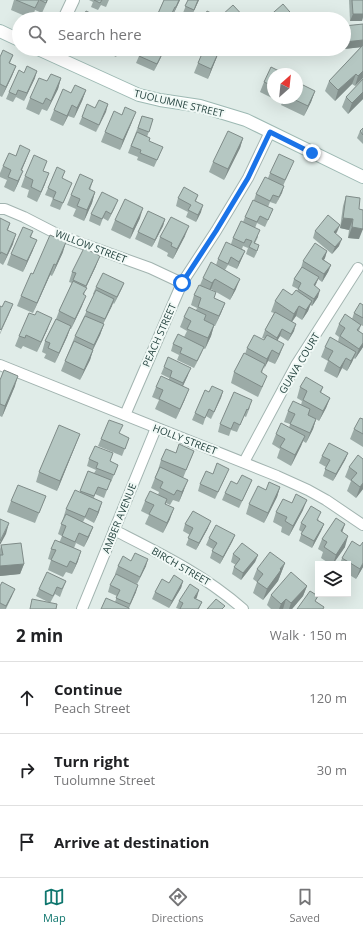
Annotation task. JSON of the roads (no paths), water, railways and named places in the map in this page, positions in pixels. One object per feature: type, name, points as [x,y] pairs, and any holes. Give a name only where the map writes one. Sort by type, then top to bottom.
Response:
[{"type":"main road","points":[[67,12],[73,0]]},
{"type":"main road","points":[[0,31],[12,37]]},
{"type":"main road","name":"TUOLUMNE STREET","points":[[56,56],[139,95],[200,106],[246,120],[363,177]]},
{"type":"street","name":"PEACH STREET","points":[[125,415],[182,283],[248,178],[270,132]]},
{"type":"street","name":"WILLOW STREET","points":[[0,209],[5,209],[24,217],[61,236],[150,268],[182,283]]},
{"type":"street","name":"GUAVA COURT","points":[[244,462],[296,365],[358,268]]},
{"type":"street","name":"HOLLY STREET","points":[[0,365],[244,462],[308,490],[326,500],[363,525]]},
{"type":"street","name":"AMBER AVENUE","points":[[82,609],[156,428]]},
{"type":"street","name":"BIRCH STREET","points":[[114,530],[162,554],[203,578],[243,609]]}]
